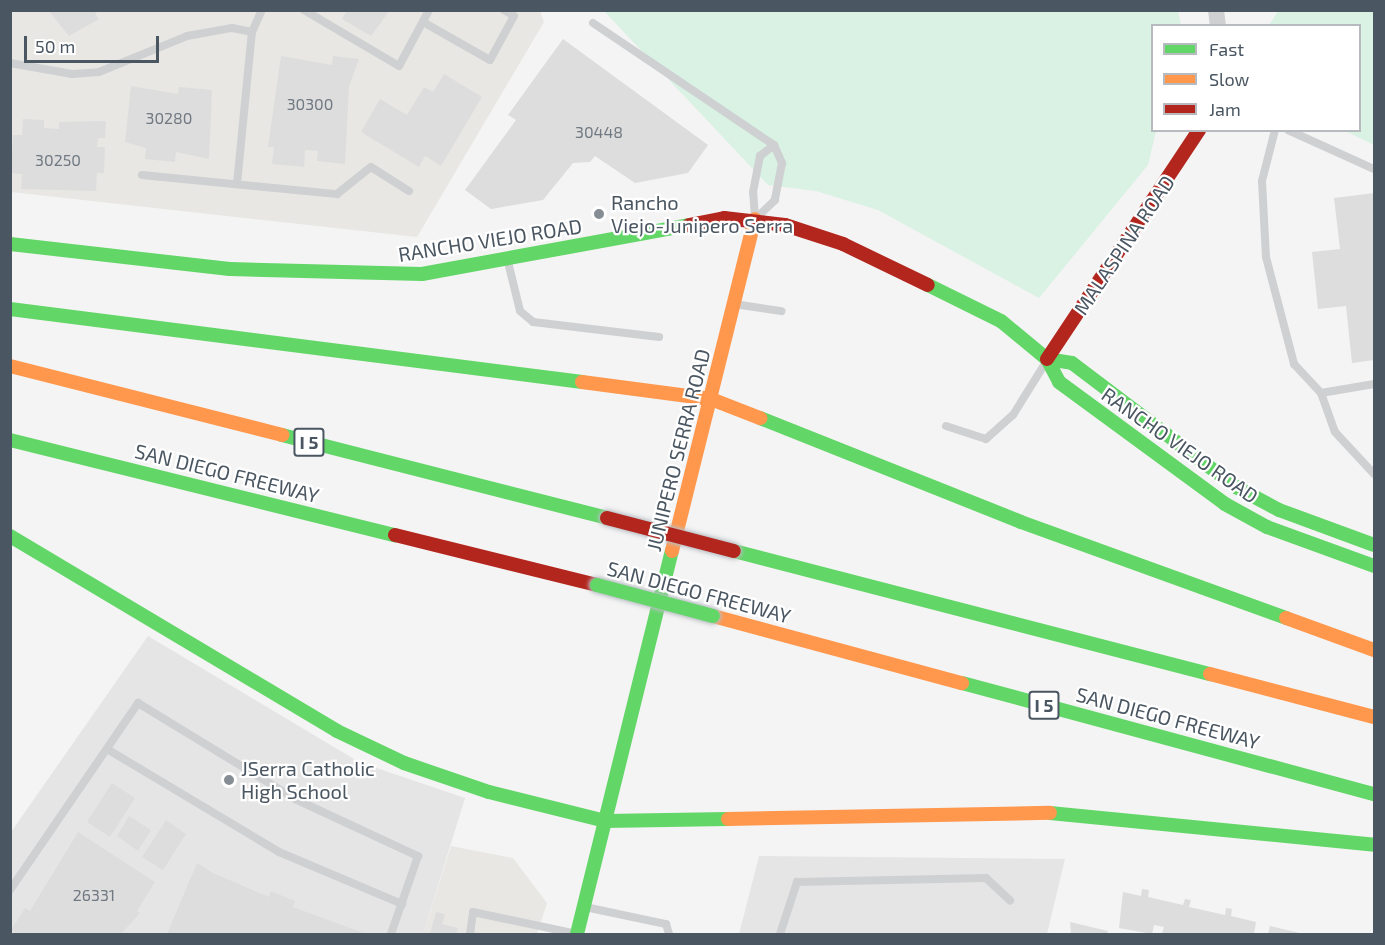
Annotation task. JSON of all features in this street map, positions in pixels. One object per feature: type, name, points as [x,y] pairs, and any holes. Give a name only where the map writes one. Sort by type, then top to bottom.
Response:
[{"type":"main road","name":"MALASPINA ROAD","points":[[1047,359],[1198,132]]},
{"type":"main road","name":"RANCHO VIEJO ROAD","points":[[10,244],[315,275],[422,274],[508,261],[695,223],[755,219],[843,244],[1001,321],[1047,359],[1059,382],[1225,504],[1267,528],[1374,566]]},
{"type":"main road","name":"JUNIPERO SERRA ROAD","points":[[577,934],[755,219]]},
{"type":"main road","points":[[10,309],[711,399],[1021,522],[1374,650]]},
{"type":"main road","name":"RANCHO VIEJO ROAD","points":[[1047,359],[1072,363],[1236,487],[1279,510],[1374,545]]},
{"type":"main road","name":"I 5","points":[[10,366],[608,518],[1374,717]]},
{"type":"main road","name":"SAN DIEGO FREEWAY","points":[[10,440],[597,585],[1374,794]]},
{"type":"main road","points":[[10,536],[337,731],[404,763],[489,792],[605,821],[1051,813],[1374,845]]},
{"type":"lane","points":[[237,184],[252,32],[262,10]]},
{"type":"lane","points":[[304,10],[399,66],[429,10]]},
{"type":"lane","points":[[423,22],[490,60],[514,16],[504,10]]},
{"type":"lane","points":[[593,22],[774,145],[782,163],[776,200],[755,219]]},
{"type":"lane","points":[[10,63],[72,74],[99,72],[187,36],[232,28],[252,32]]},
{"type":"lane","points":[[1274,132],[1262,181],[1266,257],[1294,364],[1321,393],[1335,432],[1374,474]]},
{"type":"lane","points":[[1292,132],[1374,169]]},
{"type":"lane","points":[[755,219],[753,192],[760,156],[774,145]]},
{"type":"lane","points":[[142,175],[337,194],[371,167],[409,191]]},
{"type":"lane","points":[[508,261],[520,310],[533,322],[659,337]]},
{"type":"lane","points":[[734,304],[781,311]]},
{"type":"lane","points":[[946,426],[986,439],[1013,415],[1047,359]]},
{"type":"lane","points":[[1321,393],[1374,384]]},
{"type":"lane","points":[[10,890],[138,703],[295,799],[418,856],[391,934]]},
{"type":"lane","points":[[107,748],[279,852],[402,904]]},
{"type":"lane","points":[[780,934],[797,882],[986,878],[1010,900]]},
{"type":"lane","points":[[584,907],[666,924],[669,934]]},
{"type":"lane","points":[[470,934],[474,912],[577,934]]},
{"type":"shaded area","points":[[11,11],[540,11],[544,22],[417,237],[11,192]]},
{"type":"shaded area","name":"JSerra Catholic High School","points":[[148,636],[359,762],[465,798],[423,934],[11,934],[11,832]]},
{"type":"shaded area","points":[[451,846],[513,858],[547,903],[537,934],[423,934]]},
{"type":"shaded area","points":[[759,856],[1065,859],[1047,934],[739,934]]},
{"type":"green space","points":[[1178,10],[1181,24],[1151,24],[1151,132],[1156,132],[1148,165],[1039,298],[878,210],[816,191],[768,185],[604,11]]},
{"type":"green space","points":[[1278,11],[1374,11],[1374,145],[1347,132],[1361,132],[1361,24],[1270,24]]},
{"type":"building","points":[[48,10],[100,10],[95,14],[99,19],[69,36]]},
{"type":"building","points":[[347,10],[390,10],[371,36],[342,19]]},
{"type":"building","points":[[563,39],[708,145],[688,173],[635,183],[595,156],[590,162],[573,163],[543,200],[491,209],[465,190],[516,120],[508,115]]},
{"type":"building","points":[[281,56],[332,65],[333,56],[359,59],[349,86],[345,164],[317,161],[318,151],[305,150],[304,167],[272,164],[274,147],[268,147]]},
{"type":"building","points":[[444,74],[482,97],[441,166],[425,156],[419,167],[361,132],[380,99],[407,115],[424,87],[433,92]]},
{"type":"building","points":[[131,86],[178,94],[179,87],[212,90],[209,159],[176,152],[175,162],[145,159],[146,148],[125,142]]},
{"type":"building","points":[[23,119],[44,120],[44,128],[59,129],[59,122],[106,121],[105,138],[98,138],[97,147],[105,147],[104,173],[97,173],[96,191],[21,189],[22,174],[11,173],[13,135],[22,135]]},
{"type":"building","points":[[1374,193],[1374,360],[1352,363],[1346,306],[1318,309],[1312,252],[1340,249],[1334,198]]},
{"type":"building","points":[[112,783],[135,798],[110,837],[87,822]]},
{"type":"building","points":[[129,816],[151,830],[138,851],[117,836]]},
{"type":"building","points":[[166,820],[186,834],[163,870],[142,857]]},
{"type":"building","points":[[78,832],[155,882],[137,911],[140,913],[121,934],[17,934],[11,930],[25,908],[30,911]]},
{"type":"building","points":[[197,863],[213,873],[269,897],[271,891],[295,901],[293,907],[366,934],[167,934]]},
{"type":"building","points":[[1142,889],[1149,890],[1148,897],[1183,905],[1185,899],[1191,900],[1189,907],[1225,915],[1226,908],[1232,909],[1231,916],[1256,922],[1254,934],[1162,934],[1164,927],[1154,925],[1152,934],[1119,928],[1123,892],[1141,896]]},
{"type":"building","points":[[436,912],[445,914],[442,924],[458,928],[456,934],[430,934]]},
{"type":"building","points":[[1070,922],[1108,931],[1107,934],[1071,934]]},
{"type":"building","points":[[1270,926],[1304,934],[1268,934]]},
{"type":"traffic: fast","points":[[10,244],[230,269],[422,274],[689,225]]},
{"type":"traffic: fast","points":[[928,285],[1001,321],[1047,359],[1059,382],[1225,504],[1267,527],[1374,566]]},
{"type":"traffic: fast","points":[[10,309],[582,382]]},
{"type":"traffic: fast","points":[[1047,359],[1072,363],[1236,487],[1279,510],[1374,545]]},
{"type":"traffic: fast","points":[[760,418],[1021,522],[1286,618]]},
{"type":"traffic: fast","points":[[282,435],[607,518]]},
{"type":"traffic: fast","points":[[10,440],[395,535]]},
{"type":"traffic: fast","points":[[10,536],[337,731],[404,763],[489,792],[605,821],[728,819]]},
{"type":"traffic: fast","points":[[577,934],[672,551]]},
{"type":"traffic: fast","points":[[734,551],[1210,674]]},
{"type":"traffic: fast","points":[[597,585],[713,616]]},
{"type":"traffic: fast","points":[[962,683],[1374,794]]},
{"type":"traffic: fast","points":[[1050,813],[1374,845]]},
{"type":"traffic: slow","points":[[672,551],[755,219]]},
{"type":"traffic: slow","points":[[10,366],[282,435]]},
{"type":"traffic: slow","points":[[582,382],[711,399],[760,418]]},
{"type":"traffic: slow","points":[[713,616],[962,683]]},
{"type":"traffic: slow","points":[[1286,618],[1374,650]]},
{"type":"traffic: slow","points":[[1210,674],[1374,717]]},
{"type":"traffic: slow","points":[[728,819],[1050,813]]},
{"type":"traffic: jam","points":[[1047,359],[1198,132]]},
{"type":"traffic: jam","points":[[689,225],[724,218],[785,225],[843,244],[928,285]]},
{"type":"traffic: jam","points":[[607,518],[734,551]]},
{"type":"traffic: jam","points":[[395,535],[597,585]]},
{"type":"place","name":"Rancho Viejo-Junipero Serra","points":[[599,214]]},
{"type":"place","name":"JSerra Catholic High School","points":[[229,780]]}]
